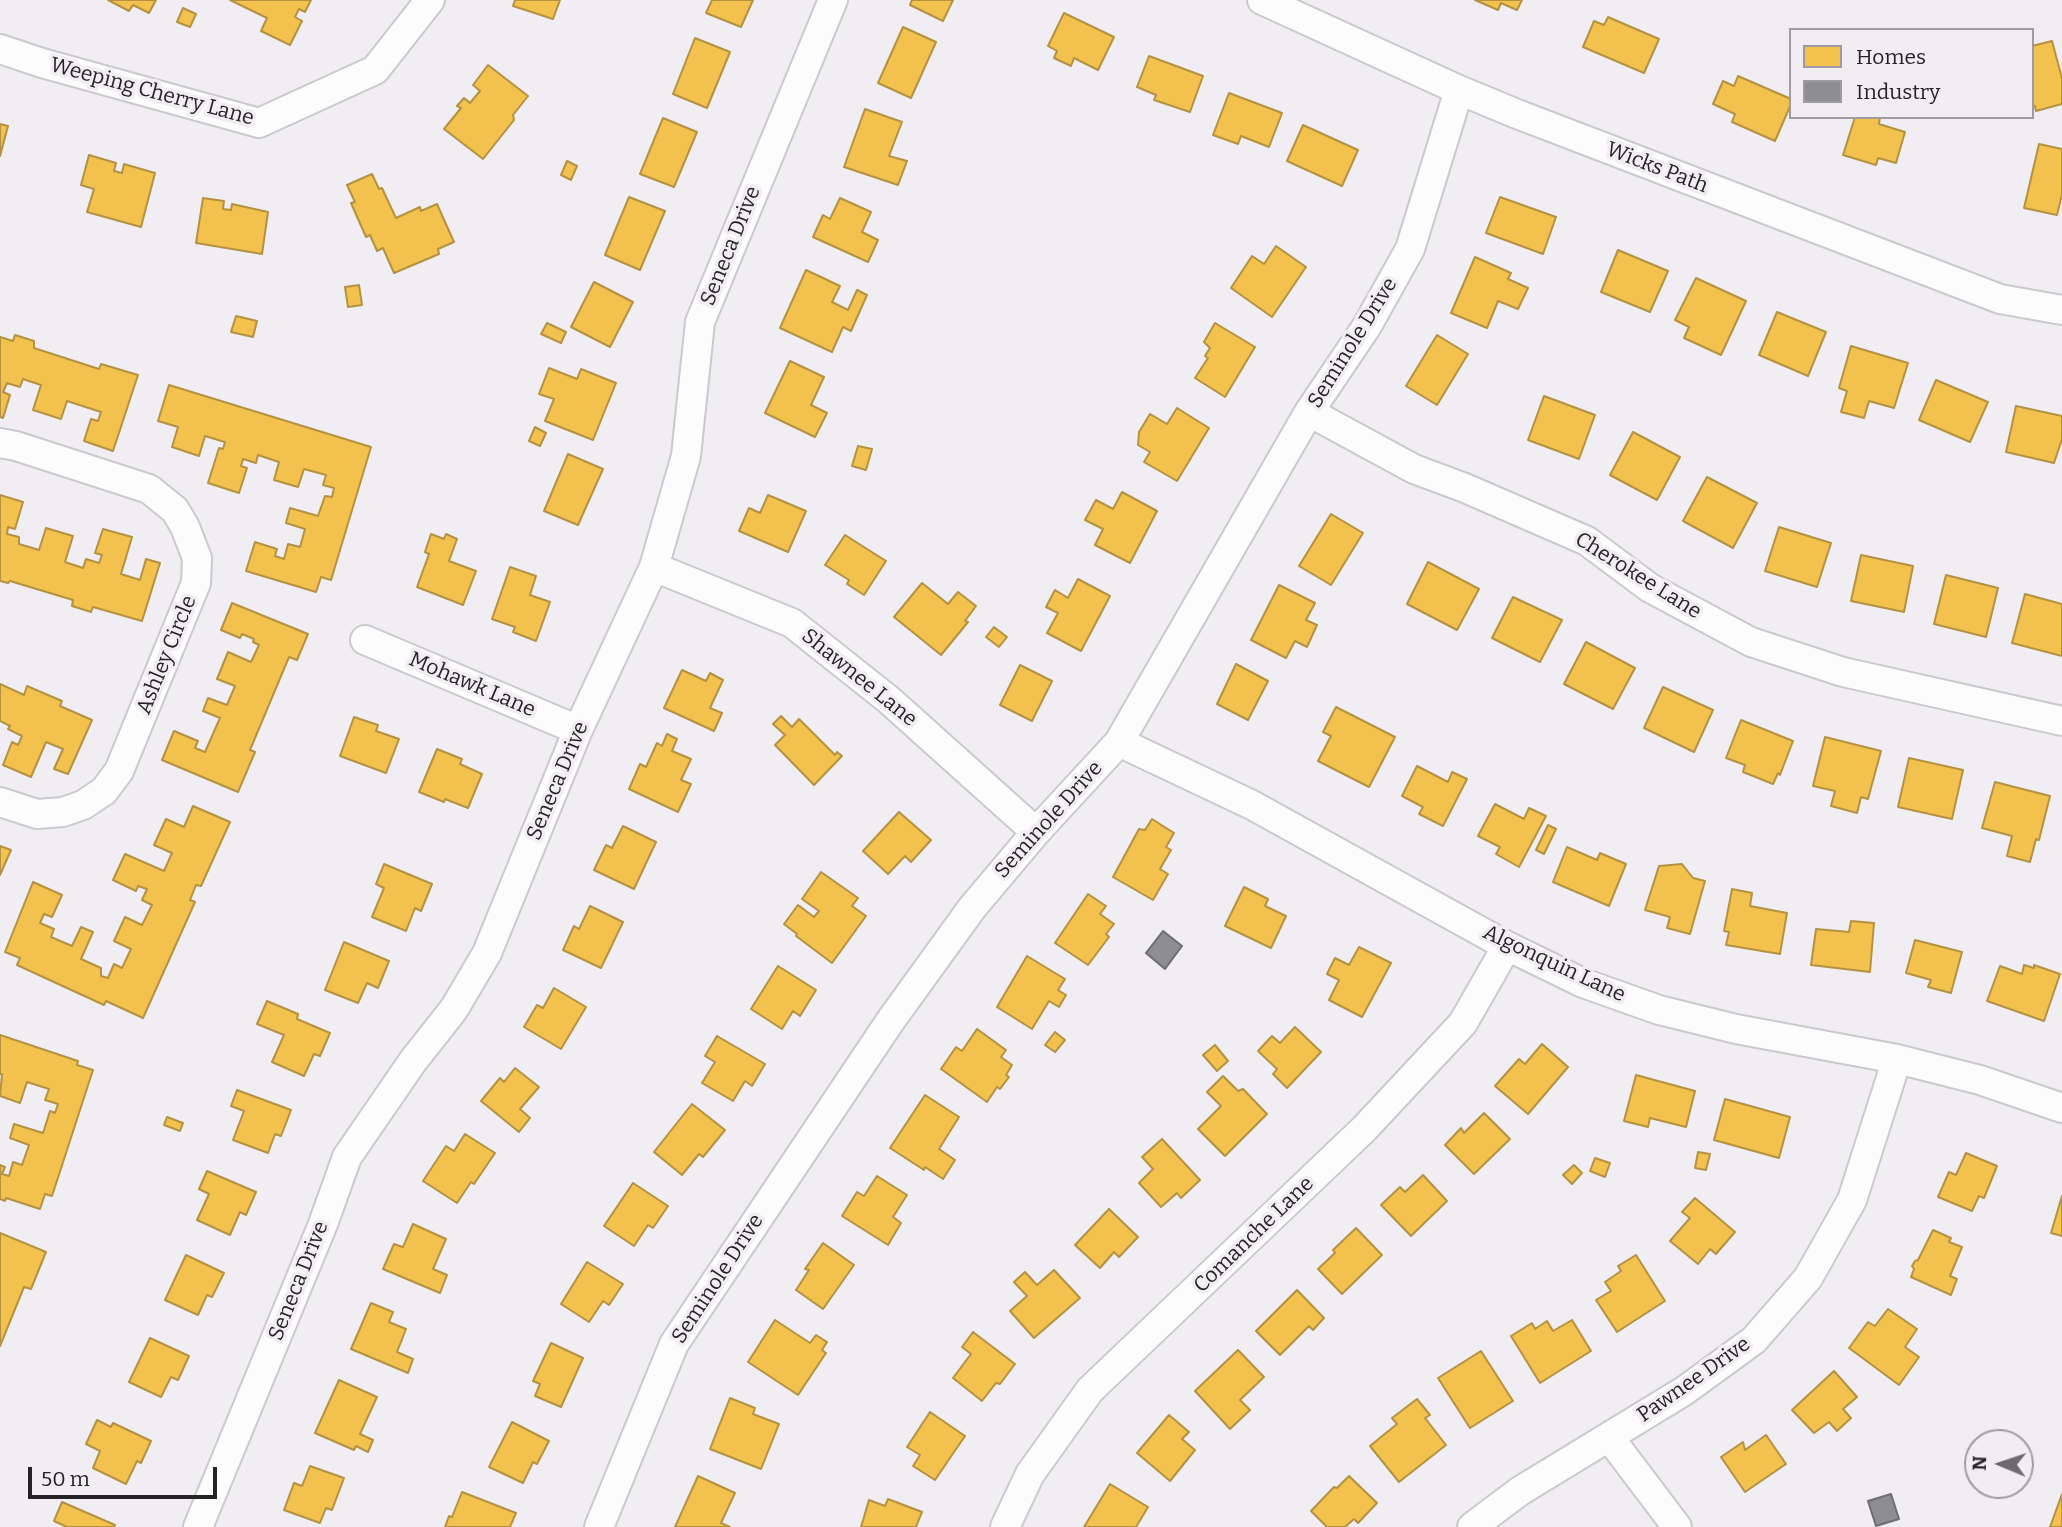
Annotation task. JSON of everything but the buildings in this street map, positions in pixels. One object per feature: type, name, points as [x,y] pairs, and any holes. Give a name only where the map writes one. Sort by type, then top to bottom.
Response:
[{"type":"street","name":"Weeping Cherry Lane","points":[[0,49],[259,123],[375,70],[430,0]]},
{"type":"street","name":"Seneca Drive","points":[[198,1527],[318,1237],[347,1157],[413,1061],[454,1009],[487,953],[578,730],[654,567],[686,456],[700,323],[833,0]]},
{"type":"street","name":"Wicks Path","points":[[1262,0],[1459,90],[2000,299],[2062,310]]},
{"type":"street","name":"Seminole Drive","points":[[598,1527],[674,1344],[891,1020],[972,908],[1035,832],[1119,742],[1309,412],[1367,326],[1410,249],[1459,90]]},
{"type":"street","name":"Cherokee Lane","points":[[1309,412],[1414,469],[1587,541],[1650,587],[1751,642],[1843,672],[2062,721]]},
{"type":"street","name":"Ashley Circle","points":[[0,443],[149,489],[175,510],[197,558],[196,583],[119,771],[104,791],[83,805],[63,812],[37,814],[0,802]]},
{"type":"street","name":"Shawnee Lane","points":[[654,567],[792,624],[889,700],[1035,832]]},
{"type":"street","name":"Mohawk Lane","points":[[365,640],[578,730]]},
{"type":"street","name":"Algonquin Lane","points":[[1119,742],[1252,805],[1507,946],[1583,982],[1659,1010],[1736,1029],[1897,1059],[1980,1080],[2062,1108]]},
{"type":"street","name":"Comanche Lane","points":[[1005,1527],[1030,1474],[1090,1390],[1172,1315],[1364,1129],[1463,1023],[1507,946]]},
{"type":"street","name":"Pawnee Drive","points":[[1472,1527],[1520,1491],[1684,1391],[1754,1340],[1808,1278],[1852,1200],[1897,1059]]},
{"type":"street","points":[[1609,1437],[1677,1527]]}]
